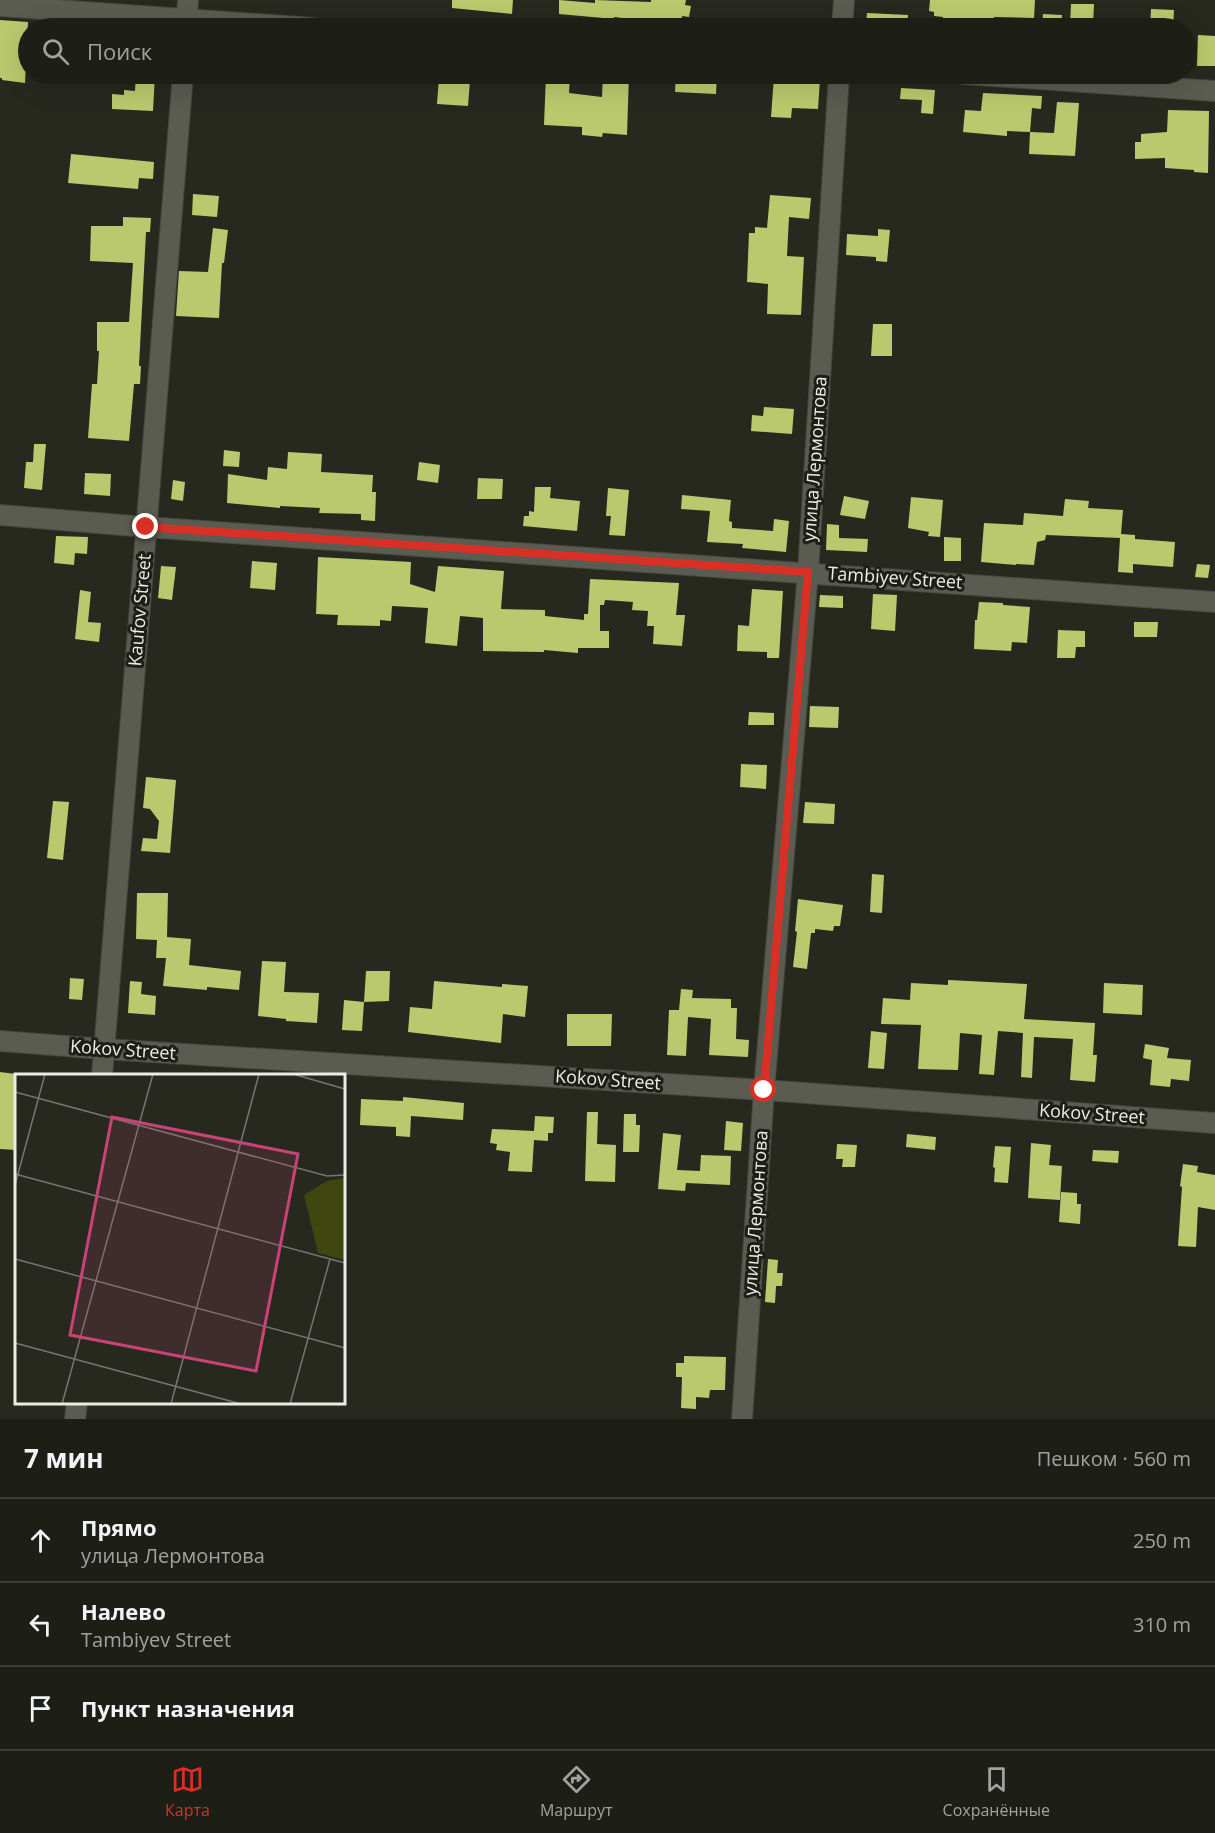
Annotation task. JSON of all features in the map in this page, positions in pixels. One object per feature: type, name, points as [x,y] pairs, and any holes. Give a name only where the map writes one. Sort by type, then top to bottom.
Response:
[{"type":"street","points":[[187,18],[188,0]]},
{"type":"street","points":[[843,18],[844,0]]},
{"type":"street","points":[[0,6],[125,18]]},
{"type":"street","name":"Kaufov Street","points":[[102,1074],[182,84]]},
{"type":"street","name":"улица Лермонтова","points":[[742,1419],[764,1090],[808,572],[838,84]]},
{"type":"street","points":[[1112,84],[1215,91]]},
{"type":"street","name":"Tambiyev Street","points":[[0,515],[1215,602]]},
{"type":"street","name":"Kokov Street","points":[[0,1041],[764,1090],[1215,1124]]},
{"type":"street","points":[[75,1419],[77,1404]]},
{"type":"building","points":[[452,0],[513,0],[512,14],[452,8]]},
{"type":"building","points":[[559,0],[595,3],[595,0],[651,2],[651,0],[686,0],[685,5],[691,6],[689,17],[682,16],[682,18],[603,18],[559,14]]},
{"type":"building","points":[[930,0],[1035,0],[1034,18],[943,18],[934,16],[934,12],[929,11]]},
{"type":"building","points":[[1071,4],[1094,4],[1093,18],[1070,18]]},
{"type":"building","points":[[1151,9],[1174,10],[1174,18],[1151,18]]},
{"type":"building","points":[[867,13],[908,15],[908,18],[867,18]]},
{"type":"building","points":[[1043,14],[1062,15],[1062,18],[1043,18]]},
{"type":"building","points":[[0,20],[18,21],[18,82],[0,78]]},
{"type":"building","points":[[1198,35],[1215,36],[1215,66],[1197,66]]},
{"type":"building","points":[[135,84],[154,84],[153,111],[112,109],[112,94],[124,95],[124,90],[135,91]]},
{"type":"building","points":[[438,84],[470,84],[468,106],[437,104]]},
{"type":"building","points":[[546,84],[570,84],[569,93],[602,97],[603,84],[629,84],[627,135],[603,133],[602,137],[582,135],[582,127],[544,125]]},
{"type":"building","points":[[675,84],[716,84],[716,94],[675,92]]},
{"type":"building","points":[[773,84],[820,84],[818,109],[792,108],[791,118],[771,117]]},
{"type":"building","points":[[901,88],[935,90],[933,114],[921,113],[922,100],[900,99]]},
{"type":"building","points":[[983,93],[1042,96],[1041,109],[1032,108],[1030,132],[1007,131],[1007,136],[963,132],[965,110],[981,111]]},
{"type":"building","points":[[1057,102],[1079,103],[1075,156],[1029,154],[1030,132],[1054,133]]},
{"type":"building","points":[[1168,110],[1209,111],[1208,173],[1165,168],[1165,158],[1135,159],[1135,142],[1141,142],[1141,134],[1167,132]]},
{"type":"building","points":[[71,154],[154,162],[153,179],[139,178],[138,189],[68,183]]},
{"type":"building","points":[[193,194],[219,196],[217,217],[192,215]]},
{"type":"building","points":[[770,195],[811,198],[809,219],[789,217],[787,256],[804,257],[801,315],[767,314],[768,284],[747,282],[749,233],[755,233],[755,227],[767,228]]},
{"type":"building","points":[[123,217],[151,218],[150,232],[146,232],[140,384],[134,384],[129,441],[88,438],[92,384],[97,384],[99,351],[97,351],[97,322],[129,322],[133,263],[90,261],[91,226],[123,226]]},
{"type":"building","points":[[213,228],[228,230],[224,263],[222,263],[219,318],[176,316],[179,271],[208,272]]},
{"type":"building","points":[[878,229],[890,230],[887,262],[876,261],[876,257],[846,255],[847,234],[878,236]]},
{"type":"building","points":[[873,324],[892,324],[892,356],[871,356]]},
{"type":"building","points":[[764,407],[794,409],[792,434],[751,431],[752,415],[763,416]]},
{"type":"building","points":[[34,444],[46,444],[42,490],[24,488],[26,462],[33,462]]},
{"type":"building","points":[[224,450],[240,452],[239,467],[223,466]]},
{"type":"building","points":[[288,452],[322,454],[321,472],[373,475],[372,492],[376,492],[375,521],[361,520],[361,514],[319,513],[320,508],[280,506],[280,508],[227,503],[228,474],[267,480],[268,467],[287,469]]},
{"type":"building","points":[[419,462],[440,465],[438,483],[417,480]]},
{"type":"building","points":[[85,473],[111,474],[110,496],[84,494]]},
{"type":"building","points":[[478,478],[503,479],[502,499],[477,499]]},
{"type":"building","points":[[173,480],[185,482],[183,501],[171,499]]},
{"type":"building","points":[[535,487],[551,487],[550,498],[580,501],[577,531],[523,526],[524,516],[529,516],[529,511],[534,512]]},
{"type":"building","points":[[608,488],[629,490],[625,536],[609,535],[611,516],[606,516]]},
{"type":"building","points":[[682,495],[731,500],[729,521],[732,522],[732,528],[773,531],[774,519],[789,521],[786,552],[742,548],[743,544],[707,542],[710,511],[681,509]]},
{"type":"building","points":[[844,496],[869,501],[865,519],[840,515]]},
{"type":"building","points":[[911,497],[943,500],[940,537],[928,536],[929,532],[908,528]]},
{"type":"building","points":[[1065,499],[1089,501],[1088,508],[1123,510],[1121,534],[1135,535],[1135,539],[1175,542],[1173,567],[1133,564],[1133,573],[1118,572],[1120,538],[1046,535],[1045,540],[1037,542],[1034,565],[981,562],[984,523],[1023,525],[1024,513],[1063,516]]},
{"type":"building","points":[[827,524],[839,525],[839,538],[868,539],[867,552],[826,550]]},
{"type":"building","points":[[56,536],[88,537],[87,554],[75,553],[74,565],[54,563]]},
{"type":"building","points":[[944,537],[961,538],[961,561],[944,561]]},
{"type":"building","points":[[318,557],[411,562],[410,584],[435,592],[438,566],[504,571],[501,609],[545,610],[545,616],[584,620],[584,614],[588,614],[590,579],[679,583],[676,615],[685,615],[682,646],[653,644],[654,626],[647,626],[648,611],[632,610],[633,602],[605,600],[604,605],[600,605],[600,631],[609,631],[609,648],[578,648],[578,653],[544,650],[544,652],[483,651],[483,618],[460,616],[457,646],[425,643],[428,608],[392,606],[391,621],[380,620],[380,626],[337,625],[338,615],[316,614]]},
{"type":"building","points":[[252,561],[277,563],[275,590],[250,588]]},
{"type":"building","points":[[1197,564],[1210,565],[1208,578],[1195,577]]},
{"type":"building","points":[[161,566],[176,567],[172,600],[158,598]]},
{"type":"building","points":[[752,589],[783,591],[779,658],[767,658],[767,652],[737,651],[738,625],[749,626]]},
{"type":"building","points":[[80,590],[91,592],[88,622],[101,623],[99,642],[75,639]]},
{"type":"building","points":[[873,594],[897,595],[895,631],[871,629]]},
{"type":"building","points":[[820,595],[843,596],[843,608],[819,607]]},
{"type":"building","points":[[979,602],[1030,607],[1027,643],[1012,642],[1011,651],[974,649],[975,620],[977,620]]},
{"type":"building","points":[[1134,622],[1158,622],[1157,637],[1134,637]]},
{"type":"building","points":[[1058,630],[1085,631],[1085,647],[1076,647],[1075,658],[1057,658]]},
{"type":"building","points":[[810,706],[839,707],[838,728],[809,727]]},
{"type":"building","points":[[749,712],[774,713],[774,725],[748,725]]},
{"type":"building","points":[[741,764],[767,765],[766,789],[740,787]]},
{"type":"building","points":[[146,777],[176,780],[170,853],[141,851],[143,838],[157,839],[159,821],[150,809],[143,808]]},
{"type":"building","points":[[53,801],[69,802],[63,860],[47,858]]},
{"type":"building","points":[[805,802],[835,804],[834,824],[803,823]]},
{"type":"building","points":[[872,874],[884,875],[882,913],[870,912]]},
{"type":"building","points":[[137,893],[168,893],[167,937],[191,939],[189,965],[241,971],[239,990],[163,986],[166,958],[156,958],[157,940],[136,939]]},
{"type":"building","points":[[798,899],[843,905],[840,926],[834,926],[833,931],[815,929],[815,933],[811,933],[807,969],[793,967]]},
{"type":"building","points":[[262,961],[286,962],[284,992],[319,993],[317,1023],[258,1016]]},
{"type":"building","points":[[366,971],[390,971],[389,1001],[364,1002]]},
{"type":"building","points":[[70,978],[84,979],[82,1000],[69,999]]},
{"type":"building","points":[[948,980],[1027,984],[1024,1019],[1095,1023],[1093,1055],[1097,1055],[1095,1082],[1070,1080],[1073,1039],[1034,1037],[1032,1078],[1021,1077],[1023,1033],[998,1031],[994,1075],[979,1074],[982,1035],[960,1033],[958,1070],[918,1069],[921,1025],[881,1024],[883,998],[910,1000],[911,983],[948,985]]},
{"type":"building","points":[[130,981],[142,982],[141,994],[156,996],[155,1015],[128,1013]]},
{"type":"building","points":[[434,981],[502,987],[502,984],[528,986],[525,1017],[503,1014],[501,1043],[408,1032],[410,1007],[432,1009]]},
{"type":"building","points":[[1104,983],[1143,985],[1142,1015],[1103,1013]]},
{"type":"building","points":[[681,989],[693,990],[692,998],[731,999],[731,1008],[737,1008],[736,1039],[749,1040],[748,1057],[709,1055],[711,1019],[688,1017],[686,1056],[667,1055],[669,1010],[679,1010]]},
{"type":"building","points":[[344,1000],[364,1002],[362,1031],[342,1030]]},
{"type":"building","points":[[567,1014],[612,1014],[611,1046],[567,1046]]},
{"type":"building","points":[[871,1031],[887,1033],[884,1069],[868,1068]]},
{"type":"building","points":[[1145,1044],[1169,1048],[1167,1058],[1191,1060],[1189,1081],[1171,1079],[1170,1087],[1150,1085],[1152,1060],[1143,1058]]},
{"type":"building","points":[[0,1072],[16,1074],[15,1150],[0,1149]]},
{"type":"building","points":[[403,1097],[464,1103],[463,1120],[411,1116],[410,1137],[396,1136],[396,1127],[360,1125],[361,1099],[403,1101]]},
{"type":"building","points":[[587,1112],[598,1112],[597,1144],[616,1145],[615,1182],[585,1181]]},
{"type":"building","points":[[624,1114],[636,1114],[636,1125],[640,1125],[639,1152],[623,1152]]},
{"type":"building","points":[[535,1116],[554,1117],[553,1133],[548,1133],[548,1141],[534,1140],[532,1172],[508,1171],[510,1152],[496,1150],[497,1144],[490,1143],[492,1129],[534,1131]]},
{"type":"building","points":[[726,1121],[743,1123],[741,1151],[724,1150]]},
{"type":"building","points":[[663,1133],[681,1135],[677,1170],[700,1171],[701,1155],[731,1156],[730,1185],[686,1183],[685,1191],[658,1189]]},
{"type":"building","points":[[907,1134],[936,1137],[935,1150],[906,1147]]},
{"type":"building","points":[[1031,1143],[1051,1145],[1049,1165],[1062,1166],[1060,1200],[1028,1198]]},
{"type":"building","points":[[837,1144],[857,1145],[855,1167],[842,1167],[843,1159],[836,1159]]},
{"type":"building","points":[[995,1146],[1011,1147],[1008,1183],[994,1182]]},
{"type":"building","points":[[1093,1150],[1119,1151],[1118,1163],[1092,1161]]},
{"type":"building","points":[[1183,1164],[1198,1166],[1197,1172],[1215,1175],[1215,1210],[1198,1207],[1196,1247],[1178,1246]]},
{"type":"building","points":[[1061,1192],[1077,1193],[1077,1204],[1081,1204],[1080,1224],[1059,1222]]},
{"type":"building","points":[[768,1259],[778,1260],[777,1273],[783,1273],[782,1286],[776,1286],[775,1303],[765,1302]]},
{"type":"building","points":[[684,1356],[726,1357],[725,1390],[710,1390],[709,1398],[696,1397],[696,1409],[681,1408],[682,1377],[676,1377],[676,1363],[684,1363]]},
{"type":"route","points":[[146,527],[808,572],[764,1090]]}]
